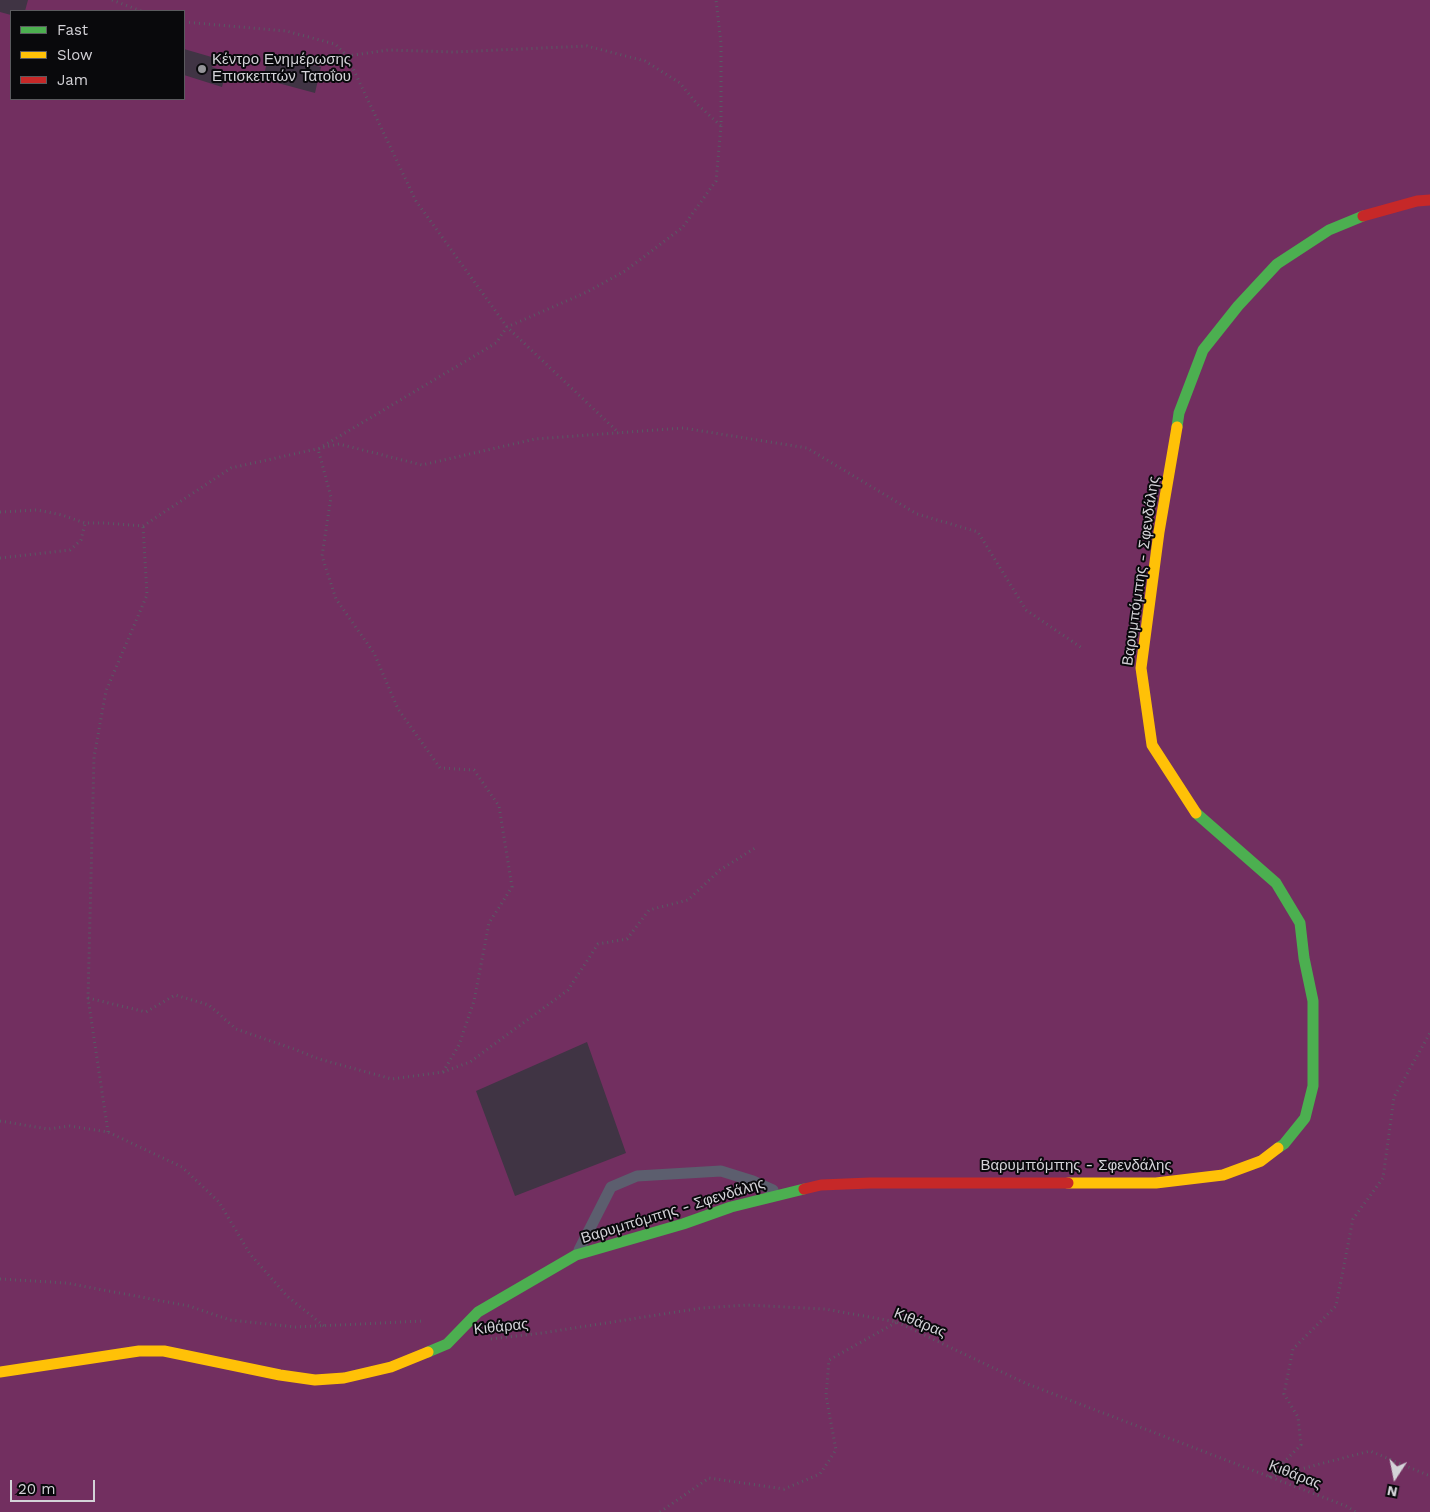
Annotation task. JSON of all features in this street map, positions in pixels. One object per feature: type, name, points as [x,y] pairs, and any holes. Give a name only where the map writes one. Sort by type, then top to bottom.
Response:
[{"type":"street","name":"Βαρυμπόμπης - Σφενδάλης","points":[[0,1372],[139,1351],[164,1351],[280,1375],[314,1380],[368,1374],[416,1358],[446,1344],[478,1312],[576,1255],[683,1224],[732,1207],[782,1194],[821,1185],[870,1183],[1156,1183],[1223,1175],[1260,1162],[1284,1144],[1305,1118],[1314,1086],[1313,1001],[1304,958],[1300,923],[1276,883],[1194,812],[1152,745],[1141,668],[1158,542],[1179,413],[1203,350],[1214,335],[1277,264],[1329,230],[1373,212],[1417,201],[1430,200]]},
{"type":"lane","points":[[576,1255],[611,1188],[637,1176],[721,1171],[782,1194]]},
{"type":"path","points":[[112,0],[138,10]]},
{"type":"path","points":[[318,450],[496,343],[507,327],[588,292],[625,271],[682,228],[716,181],[721,126],[721,43],[716,0]]},
{"type":"path","points":[[185,22],[286,31],[335,44],[347,56],[416,201],[507,327],[619,433]]},
{"type":"path","points":[[347,56],[388,50],[454,52],[587,46],[645,61],[680,83],[697,104],[721,126]]},
{"type":"path","points":[[0,512],[36,510],[62,515],[85,523],[143,526],[231,468],[339,444],[422,465],[534,439],[683,428],[807,448],[917,514],[978,532],[1026,610],[1082,648]]},
{"type":"path","points":[[318,450],[331,497],[322,556],[336,600],[374,654],[398,709],[440,768],[474,770],[499,806],[512,887],[489,923],[474,1001],[459,1045],[443,1072]]},
{"type":"path","points":[[0,558],[70,550],[81,540],[85,523]]},
{"type":"path","points":[[108,1132],[88,998],[94,757],[106,691],[147,595],[143,526]]},
{"type":"path","points":[[88,998],[146,1012],[175,995],[209,1005],[236,1029],[319,1059],[392,1079],[443,1072],[470,1062],[568,990],[598,944],[627,939],[649,910],[688,900],[720,870],[755,848]]},
{"type":"path","points":[[1269,1477],[1300,1445],[1298,1416],[1284,1394],[1293,1349],[1336,1306],[1352,1219],[1383,1178],[1394,1097],[1430,1033]]},
{"type":"path","points":[[0,1120],[48,1129],[70,1126],[108,1132],[182,1166],[219,1202],[250,1254],[287,1296],[325,1326]]},
{"type":"path","points":[[0,1279],[66,1283],[189,1306],[230,1320],[296,1327],[431,1321]]},
{"type":"path","name":"Κιθάρας","points":[[485,1340],[542,1334],[702,1308],[747,1305],[825,1309],[897,1322],[1024,1383],[1346,1506],[1356,1512]]},
{"type":"path","points":[[660,1512],[709,1478],[784,1489],[820,1474],[836,1450],[826,1396],[830,1360],[897,1322]]},
{"type":"path","points":[[1269,1477],[1370,1451],[1430,1476]]},
{"type":"shaded area","points":[[0,0],[1430,0],[1430,1512],[0,1512]]},
{"type":"building","points":[[0,0],[28,0],[25,10],[10,10],[10,15],[0,12]]},
{"type":"building","name":"Κέντρο Ενημέρωσης Επισκεπτών Τατοΐου","points":[[185,49],[215,58],[212,67],[226,72],[222,87],[185,75]]},
{"type":"building","points":[[269,54],[321,67],[315,93],[263,79]]},
{"type":"building","points":[[587,1042],[626,1153],[515,1196],[476,1091]]},
{"type":"traffic: fast","points":[[1177,427],[1179,413],[1203,350],[1238,306],[1277,264],[1329,230],[1363,216]]},
{"type":"traffic: fast","points":[[1196,813],[1276,883],[1300,923],[1304,958],[1313,1001],[1313,1086],[1305,1118],[1284,1144],[1278,1148]]},
{"type":"traffic: fast","points":[[428,1352],[447,1344],[478,1312],[576,1255],[683,1224],[731,1207],[804,1189]]},
{"type":"traffic: slow","points":[[1177,427],[1159,532],[1141,668],[1152,745],[1196,813]]},
{"type":"traffic: slow","points":[[1068,1183],[1156,1183],[1223,1175],[1261,1161],[1278,1148]]},
{"type":"traffic: slow","points":[[0,1372],[139,1351],[164,1351],[280,1375],[315,1380],[344,1378],[391,1367],[428,1352]]},
{"type":"traffic: jam","points":[[1363,216],[1417,201],[1430,200]]},
{"type":"traffic: jam","points":[[804,1189],[821,1185],[870,1183],[1068,1183]]},
{"type":"place","name":"Κέντρο Ενημέρωσης Επισκεπτών Τατοΐου","points":[[202,69]]}]
